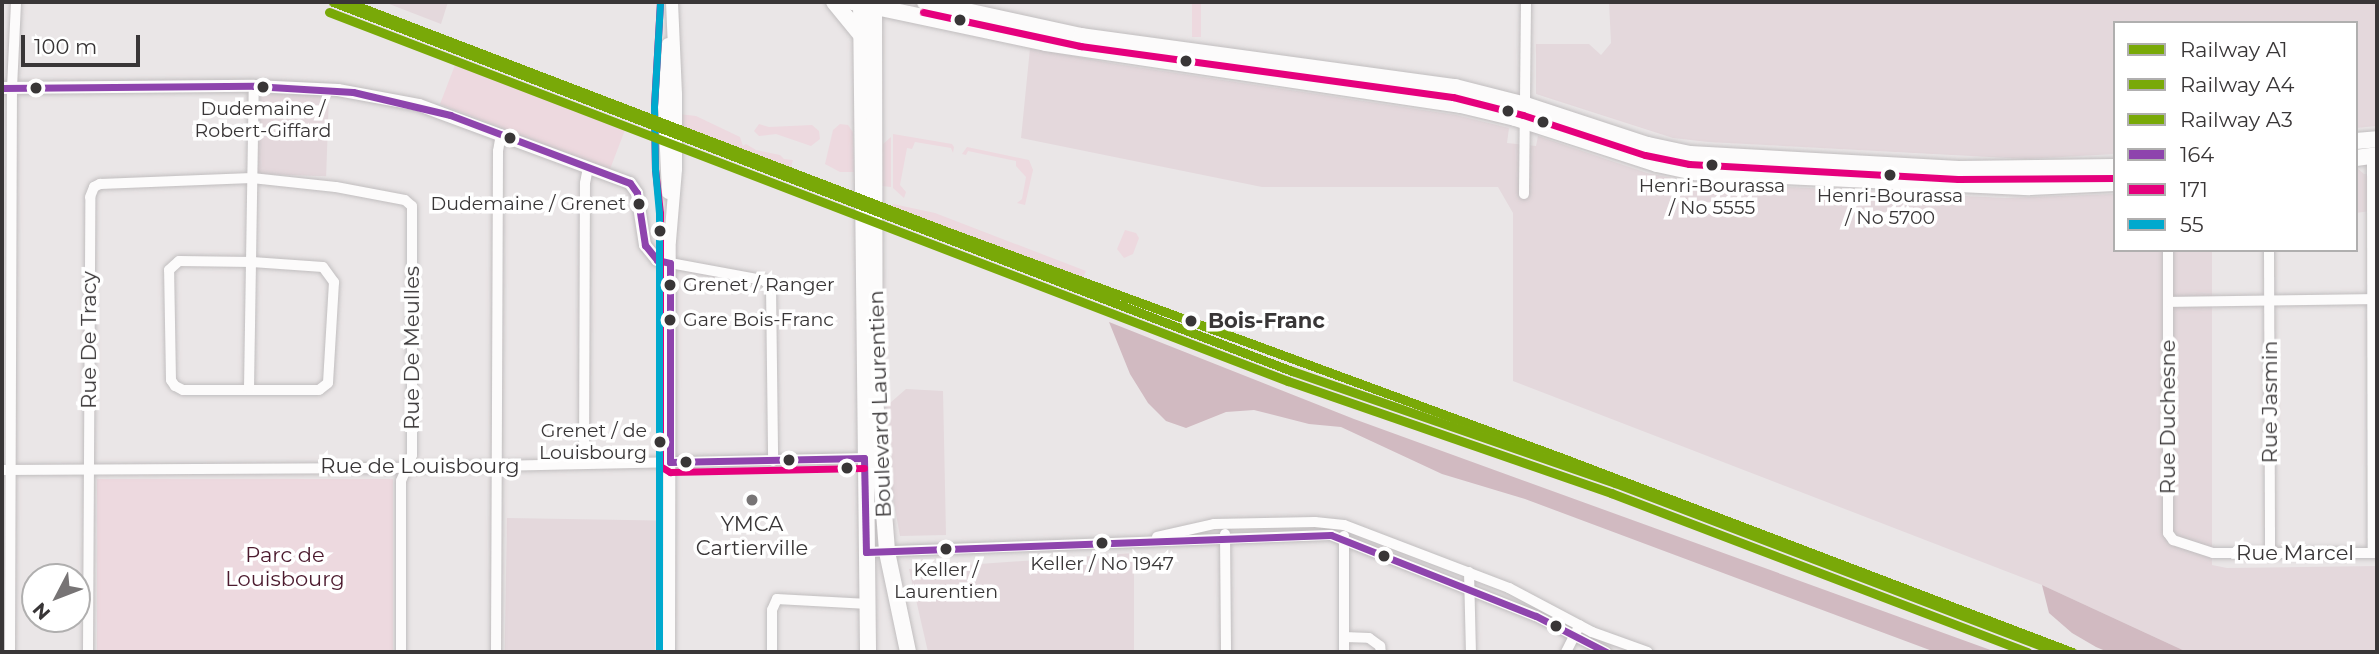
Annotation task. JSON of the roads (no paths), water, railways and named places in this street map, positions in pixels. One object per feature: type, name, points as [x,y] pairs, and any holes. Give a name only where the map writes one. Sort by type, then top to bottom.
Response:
[{"type":"main road","points":[[834,2],[867,39],[902,15]]},
{"type":"main road","points":[[925,2],[1069,34],[1422,82],[1526,105],[1648,145],[1711,157],[1959,169],[2113,167]]},
{"type":"main road","points":[[864,3],[902,15],[1046,43],[1413,96],[1527,121],[1648,162],[1710,173],[2030,187],[2113,183]]},
{"type":"main road","name":"Boulevard Laurentien","points":[[864,3],[867,39],[872,458],[866,552],[869,652]]},
{"type":"main road","points":[[2358,141],[2377,139]]},
{"type":"main road","name":"Boulevard Laurentien","points":[[872,458],[887,552],[908,652]]},
{"type":"street","points":[[10,652],[6,470],[7,88],[16,2]]},
{"type":"street","points":[[670,652],[670,212],[665,169],[664,107],[672,2]]},
{"type":"street","points":[[1524,194],[1527,121],[1526,2]]},
{"type":"street","points":[[7,88],[254,86],[338,90],[439,111],[632,185],[637,195],[645,245],[657,260],[763,280],[771,286],[773,461]]},
{"type":"street","points":[[249,389],[254,86]]},
{"type":"street","points":[[496,652],[498,147],[501,134]]},
{"type":"street","points":[[2369,156],[2374,299],[2375,553]]},
{"type":"street","points":[[584,464],[585,183],[588,167]]},
{"type":"street","name":"Rue De Meulles","points":[[252,178],[336,187],[405,200],[412,206],[412,455],[401,481],[401,652]]},
{"type":"street","name":"Rue De Tracy","points":[[88,652],[90,197],[94,187],[100,184],[252,178]]},
{"type":"street","name":"Rue Duchesne","points":[[2168,252],[2168,533],[2180,545],[2213,553]]},
{"type":"street","name":"Rue Jasmin","points":[[2269,252],[2270,553]]},
{"type":"street","points":[[179,261],[252,261],[323,267],[334,282],[328,383],[319,390],[183,390],[175,386],[171,380],[169,270],[179,261]]},
{"type":"street","points":[[2168,302],[2374,299]]},
{"type":"street","name":"Rue de Louisbourg","points":[[6,470],[498,466],[872,458]]},
{"type":"street","points":[[1142,540],[1224,524],[1315,522],[1344,526],[1509,588],[1580,625],[1648,652]]},
{"type":"street","points":[[1224,524],[1226,652]]},
{"type":"street","points":[[1344,526],[1344,652]]},
{"type":"street","points":[[866,552],[1331,535],[1536,616],[1606,652]]},
{"type":"street","name":"Rue Marcel","points":[[2213,553],[2375,553]]},
{"type":"street","points":[[1469,572],[1467,587],[1471,652]]},
{"type":"street","points":[[772,652],[772,610],[777,599],[868,604]]},
{"type":"street","points":[[1566,652],[1580,625]]},
{"type":"street","points":[[1345,637],[1370,638],[1380,646],[1381,652]]},
{"type":"rail line","name":"A4","points":[[333,2],[1292,371],[1615,483],[2057,652]]},
{"type":"rail line","name":"A1","points":[[347,2],[943,230],[1560,457],[2072,652]]},
{"type":"rail line","name":"A3","points":[[329,12],[1288,381],[1611,493],[2028,652]]},
{"type":"place","name":"Dudemaine / Robert-Giffard","points":[[263,87]]},
{"type":"place","name":"Henri-Bourassa / No 5555","points":[[1712,165]]},
{"type":"place","name":"Henri-Bourassa / No 5700","points":[[1890,175]]},
{"type":"place","name":"Dudemaine / Grenet","points":[[639,204]]},
{"type":"place","name":"Grenet / Ranger","points":[[670,285]]},
{"type":"place","name":"Gare Bois-Franc","points":[[670,320]]},
{"type":"place","name":"Bois-Franc","points":[[1191,321]]},
{"type":"place","name":"Grenet / de Louisbourg","points":[[660,442]]},
{"type":"place","name":"YMCA Cartierville","points":[[752,500]]},
{"type":"place","name":"Keller / No 1947","points":[[1102,543]]},
{"type":"place","name":"Keller / Laurentien","points":[[946,549]]},
{"type":"park label","name":"Parc de Louisbourg","points":[[285,567]]}]
